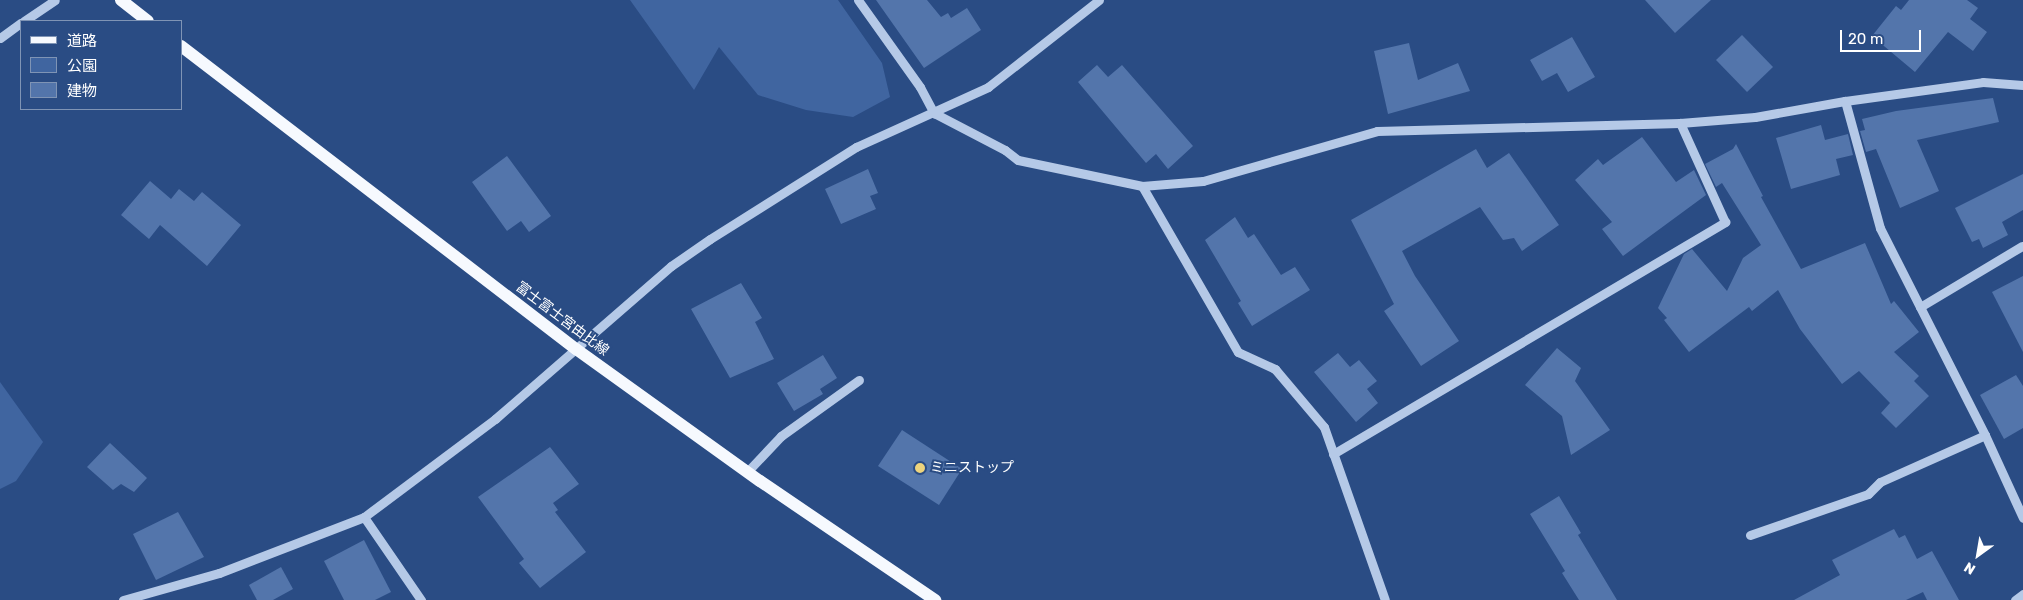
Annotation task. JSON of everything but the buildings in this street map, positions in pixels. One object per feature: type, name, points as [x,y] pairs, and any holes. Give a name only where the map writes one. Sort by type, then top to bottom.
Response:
[{"type":"main road","points":[[121,0],[147,20]]},
{"type":"main road","name":"富士富士宮由比線","points":[[182,47],[576,349],[747,472],[935,600]]},
{"type":"street","points":[[25,20],[55,0]]},
{"type":"street","points":[[858,0],[920,87],[934,113],[1005,150],[1018,160],[1142,186],[1203,181],[1377,131],[1680,123],[1755,117],[1845,100],[1983,82],[2023,85]]},
{"type":"street","points":[[123,600],[219,573],[364,517],[495,419],[671,266],[781,192],[856,147],[988,87],[1099,0]]},
{"type":"street","points":[[0,38],[20,25]]},
{"type":"street","points":[[1845,100],[1880,228],[1986,435],[2023,518]]},
{"type":"street","points":[[1333,454],[1725,222],[1680,123]]},
{"type":"street","points":[[1142,186],[1238,352],[1275,369],[1324,427],[1386,600]]},
{"type":"street","points":[[1920,307],[2022,246]]},
{"type":"street","points":[[747,472],[781,436],[859,380]]},
{"type":"street","points":[[1750,535],[1868,494],[1880,482],[1986,435]]},
{"type":"street","points":[[364,517],[421,600]]},
{"type":"street","points":[[2015,600],[2023,594]]},
{"type":"green space","points":[[630,0],[838,0],[882,63],[890,97],[853,117],[806,110],[758,95],[719,47],[694,90]]},
{"type":"green space","points":[[0,382],[43,442],[16,481],[0,489]]},
{"type":"place","name":"ミニストップ","points":[[920,468]]}]
